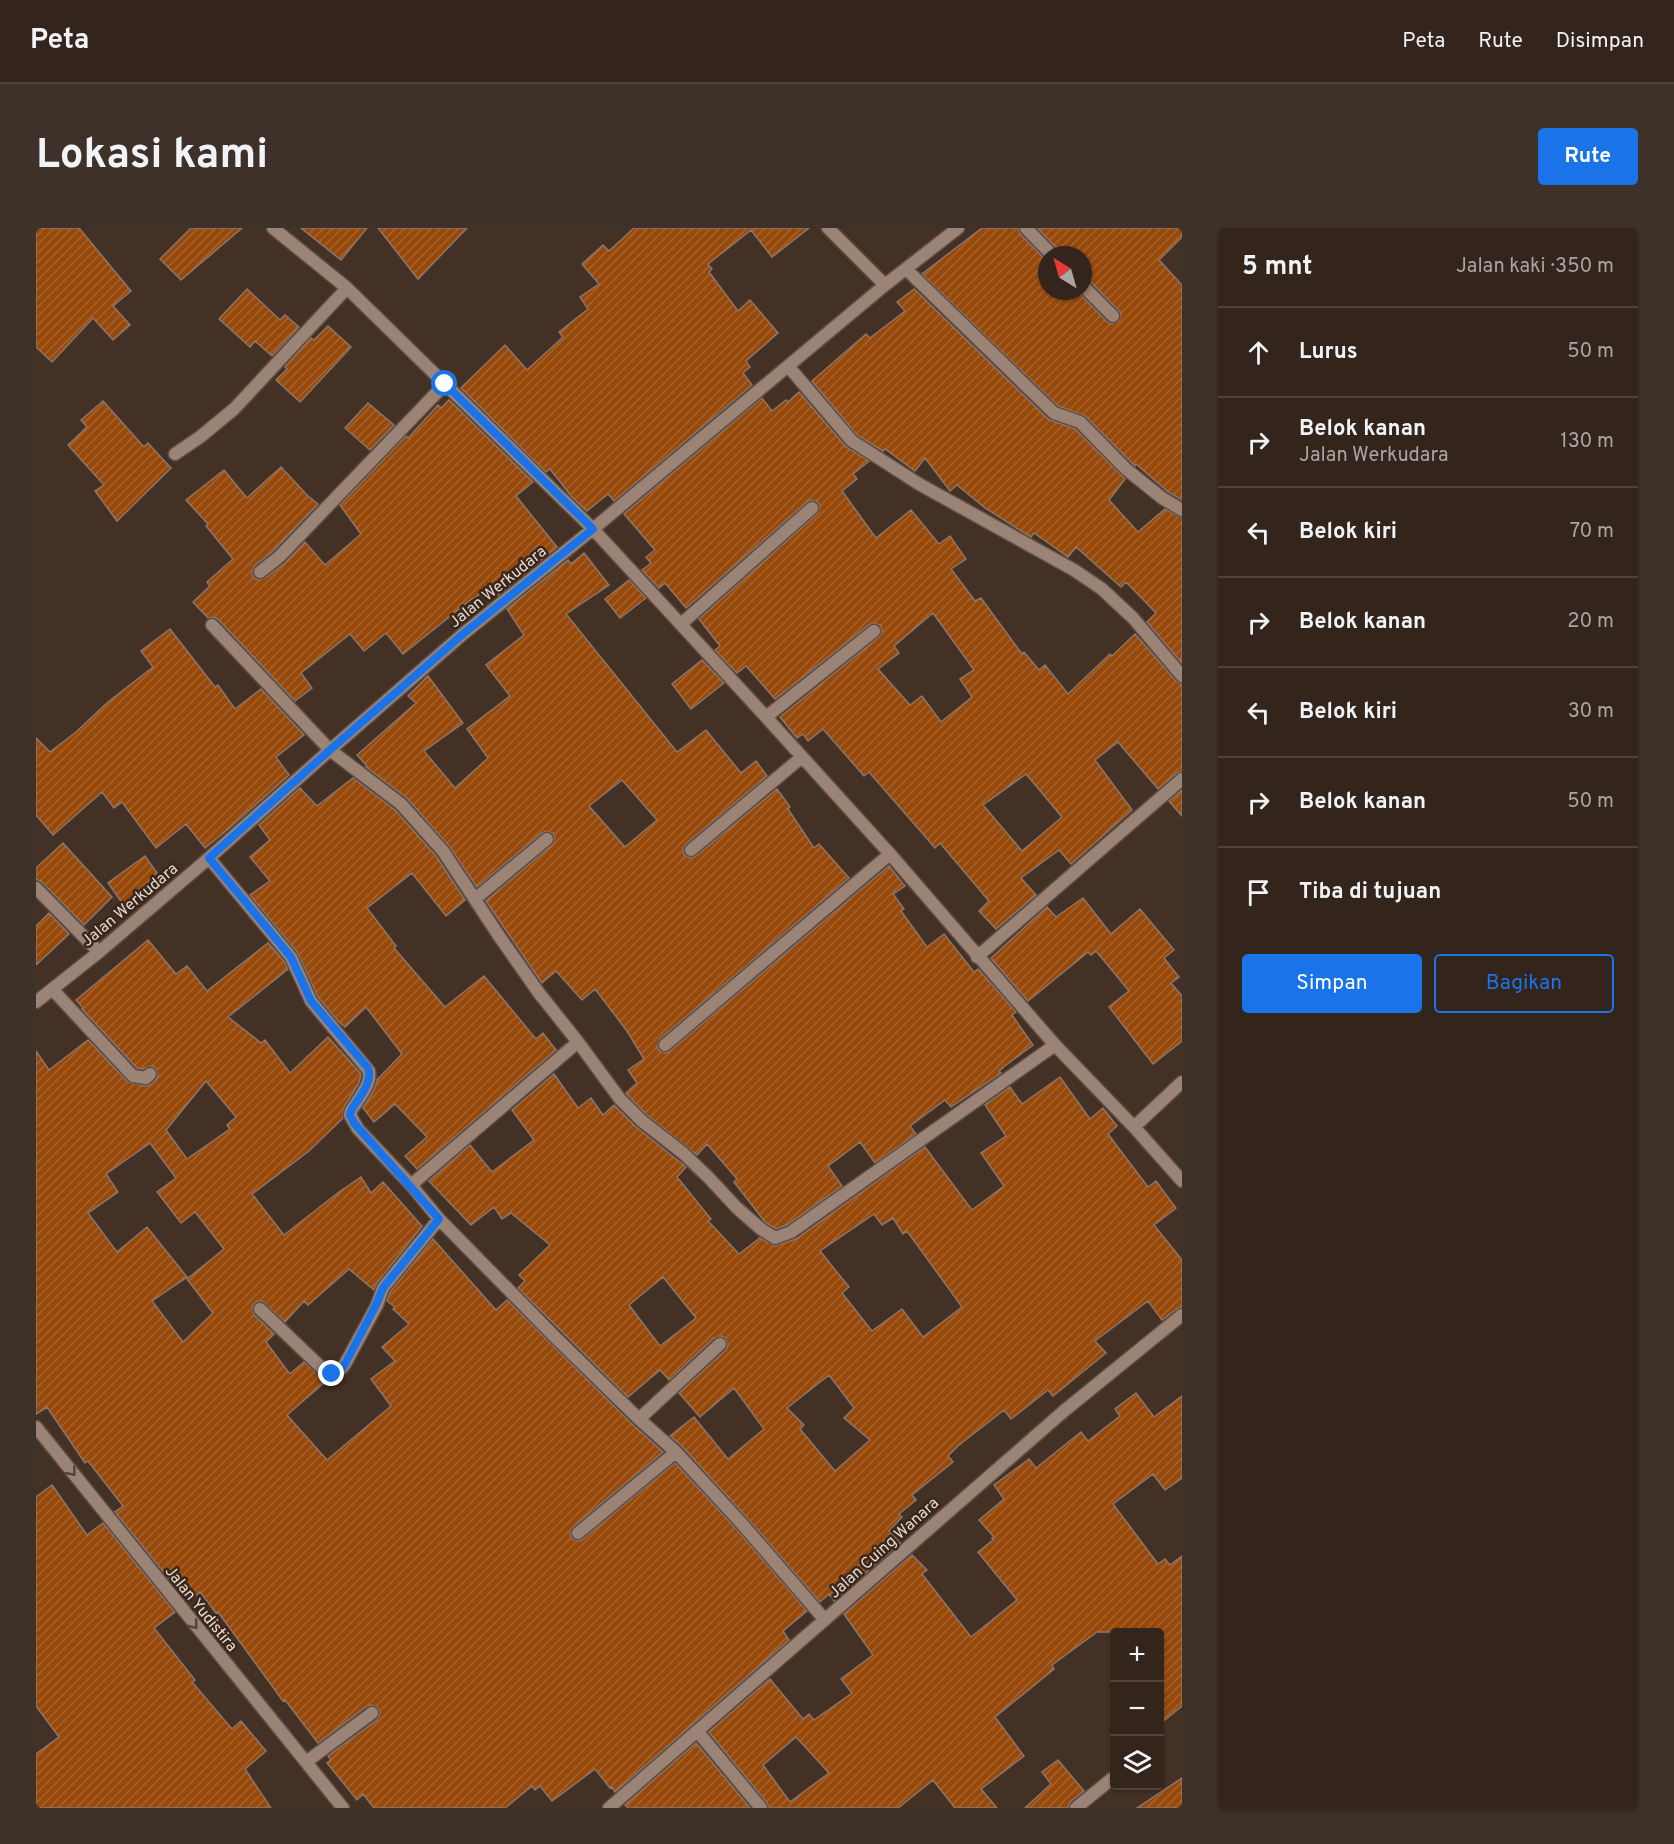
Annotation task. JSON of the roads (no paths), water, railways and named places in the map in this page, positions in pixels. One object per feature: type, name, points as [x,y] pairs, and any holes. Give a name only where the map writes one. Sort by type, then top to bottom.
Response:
[{"type":"street","points":[[828,228],[885,285]]},
{"type":"street","name":"Jalan Werkudara","points":[[36,1002],[99,952],[209,858],[463,634],[593,529],[885,285],[958,228]]},
{"type":"street","points":[[1026,228],[1043,246]]},
{"type":"street","points":[[279,230],[346,288],[593,529],[890,854],[1055,1045],[1182,1181]]},
{"type":"street","points":[[906,269],[1054,413],[1080,422],[1126,469],[1162,498],[1182,510]]},
{"type":"street","points":[[175,454],[234,409],[346,288]]},
{"type":"street","points":[[1092,295],[1113,316]]},
{"type":"street","points":[[788,366],[852,441],[919,484],[1074,570],[1102,589],[1133,618],[1182,676]]},
{"type":"street","points":[[260,572],[279,557],[445,384]]},
{"type":"street","points":[[681,624],[812,507]]},
{"type":"street","points":[[212,626],[330,750],[401,804],[443,851],[532,984],[620,1099],[634,1114],[683,1153],[761,1229],[775,1238],[790,1233],[1055,1045]]},
{"type":"street","points":[[766,717],[874,631]]},
{"type":"street","points":[[692,850],[802,757]]},
{"type":"street","points":[[977,957],[1182,779]]},
{"type":"street","points":[[475,898],[547,840]]},
{"type":"street","points":[[665,1045],[890,854]]},
{"type":"street","points":[[209,858],[291,957],[311,1001],[368,1068],[370,1078],[350,1115],[358,1128],[439,1219],[556,1338],[676,1452],[825,1620]]},
{"type":"street","points":[[36,888],[99,952]]},
{"type":"street","points":[[52,989],[133,1076],[146,1077],[150,1074]]},
{"type":"street","points":[[411,1185],[578,1042]]},
{"type":"street","points":[[1134,1127],[1182,1082]]},
{"type":"street","points":[[261,1309],[325,1371],[332,1374],[337,1372],[345,1364],[383,1288],[439,1219]]},
{"type":"street","name":"Jalan Cuing Wanara","points":[[609,1808],[1064,1411],[1182,1315]]},
{"type":"street","points":[[639,1419],[720,1344]]},
{"type":"street","name":"Jalan Yudistira","points":[[39,1435],[343,1808]]},
{"type":"street","points":[[578,1533],[676,1452]]},
{"type":"street","points":[[306,1762],[372,1713]]},
{"type":"street","points":[[698,1732],[761,1808]]},
{"type":"street","points":[[1076,1808],[1110,1780]]}]
